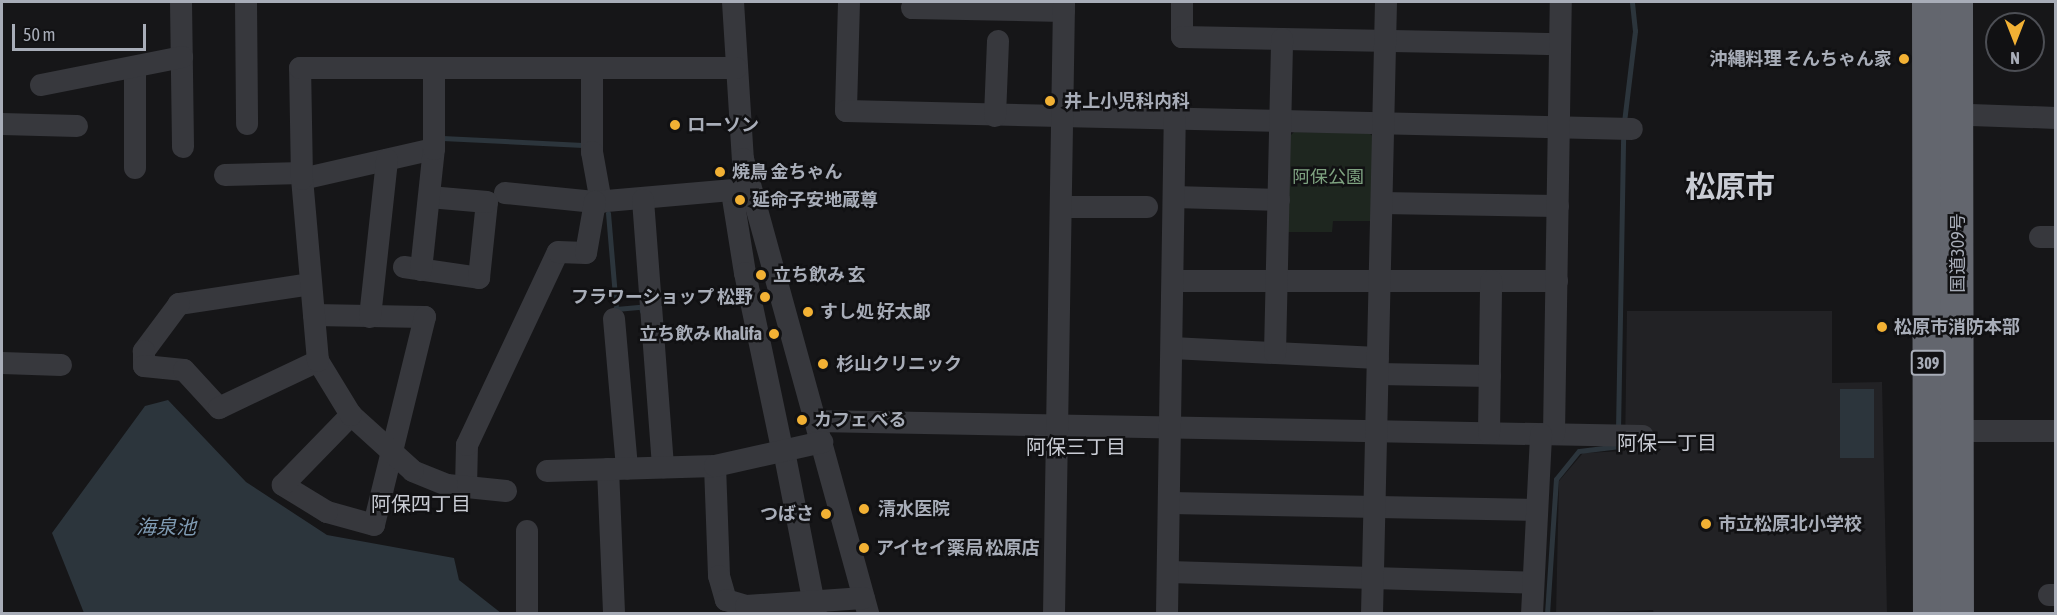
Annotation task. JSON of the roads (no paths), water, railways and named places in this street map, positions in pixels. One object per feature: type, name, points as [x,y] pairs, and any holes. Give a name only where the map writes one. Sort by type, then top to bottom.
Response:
[{"type":"highway","name":"国道309号","points":[[1928,2],[1942,114],[1959,431],[1957,614]]},
{"type":"highway","name":"国道309号","points":[[1929,614],[1942,114],[1956,2]]},
{"type":"street","points":[[181,2],[183,147]]},
{"type":"street","points":[[246,2],[247,124]]},
{"type":"street","points":[[733,2],[743,159],[741,190],[745,273],[815,608]]},
{"type":"street","points":[[849,2],[846,111],[1063,118],[1622,129]]},
{"type":"street","points":[[1182,2],[1182,37],[1559,44]]},
{"type":"street","points":[[1372,614],[1382,281],[1386,2]]},
{"type":"street","points":[[1532,614],[1537,510],[1548,434],[1557,280],[1561,2]]},
{"type":"street","points":[[912,8],[1064,6],[1054,614]]},
{"type":"street","points":[[1275,353],[1282,39]]},
{"type":"street","points":[[995,116],[998,41]]},
{"type":"street","points":[[40,85],[182,57]]},
{"type":"street","points":[[135,67],[135,168]]},
{"type":"street","points":[[506,491],[466,488],[413,471],[351,416],[318,361],[302,176],[300,68],[736,68]]},
{"type":"street","points":[[429,197],[487,202],[479,278],[413,269],[429,197],[434,149],[434,68]]},
{"type":"street","points":[[466,488],[467,445],[558,252],[586,253],[598,202],[592,152],[592,68]]},
{"type":"street","points":[[1942,114],[2055,118]]},
{"type":"street","points":[[1167,614],[1173,429],[1174,119]]},
{"type":"street","points":[[2,124],[77,126]]},
{"type":"street","points":[[225,175],[302,176],[434,149]]},
{"type":"street","points":[[370,316],[387,160]]},
{"type":"street","points":[[505,193],[598,202],[741,190]]},
{"type":"street","points":[[715,466],[721,591],[726,600],[746,610],[866,606],[819,432],[741,190]]},
{"type":"street","points":[[1174,197],[1279,200]]},
{"type":"street","points":[[643,200],[663,467]]},
{"type":"street","points":[[1382,203],[1558,206]]},
{"type":"street","points":[[1061,207],[1147,207]]},
{"type":"street","points":[[1490,433],[1491,280]]},
{"type":"street","points":[[1173,281],[1557,280]]},
{"type":"street","points":[[311,284],[179,304],[144,351],[144,366],[184,370],[219,408],[318,361]]},
{"type":"street","points":[[314,315],[425,317],[374,525],[327,512],[283,485],[351,416]]},
{"type":"street","points":[[614,319],[617,469],[614,614]]},
{"type":"street","points":[[1172,348],[1275,353],[1378,366],[1490,376]]},
{"type":"street","points":[[2,363],[61,365]]},
{"type":"street","points":[[547,471],[715,466],[783,449],[819,432],[1057,427],[1636,436]]},
{"type":"street","points":[[1959,431],[2055,431]]},
{"type":"street","points":[[1171,502],[1375,504],[1537,510]]},
{"type":"street","points":[[527,531],[527,614]]},
{"type":"street","points":[[1169,572],[1533,583]]},
{"type":"water","points":[[1840,389],[1874,389],[1874,458],[1840,458]]},
{"type":"water","name":"海泉池","points":[[168,400],[246,482],[327,535],[454,558],[459,580],[501,613],[84,613],[52,533],[145,406]]},
{"type":"waterway","points":[[1624,122],[1635,31],[1632,2]]},
{"type":"waterway","points":[[1618,431],[1623,134]]},
{"type":"waterway","points":[[442,138],[583,145]]},
{"type":"waterway","points":[[608,213],[616,309],[641,307],[642,311]]},
{"type":"waterway","points":[[1547,614],[1556,479],[1579,451],[1618,446],[1618,443]]},
{"type":"place","name":"沖縄料理 そんちゃん家","points":[[1904,59]]},
{"type":"place","name":"井上小児科内科","points":[[1050,101]]},
{"type":"place","name":"ローソン","points":[[675,125]]},
{"type":"place","name":"焼鳥 金ちゃん","points":[[720,172]]},
{"type":"place","name":"延命子安地蔵尊","points":[[740,200]]},
{"type":"place","name":"立ち飲み 玄","points":[[761,275]]},
{"type":"place","name":"フラワーショップ 松野","points":[[765,297]]},
{"type":"place","name":"すし処 好太郎","points":[[808,312]]},
{"type":"place","name":"松原市消防本部","points":[[1882,327]]},
{"type":"place","name":"立ち飲み Khalifa","points":[[774,334]]},
{"type":"place","name":"杉山クリニック","points":[[823,364]]},
{"type":"place","name":"カフェ べる","points":[[802,420]]},
{"type":"place","name":"清水医院","points":[[864,509]]},
{"type":"place","name":"つばさ","points":[[826,514]]},
{"type":"place","name":"市立松原北小学校","points":[[1706,524]]},
{"type":"place","name":"アイセイ薬局 松原店","points":[[864,548]]},
{"type":"district","name":"松原市","points":[[1730,186]]},
{"type":"district","name":"阿保一丁目","points":[[1667,442]]},
{"type":"district","name":"阿保三丁目","points":[[1076,446]]},
{"type":"district","name":"阿保四丁目","points":[[421,503]]},
{"type":"park label","name":"阿保公園","points":[[1328,177]]}]
